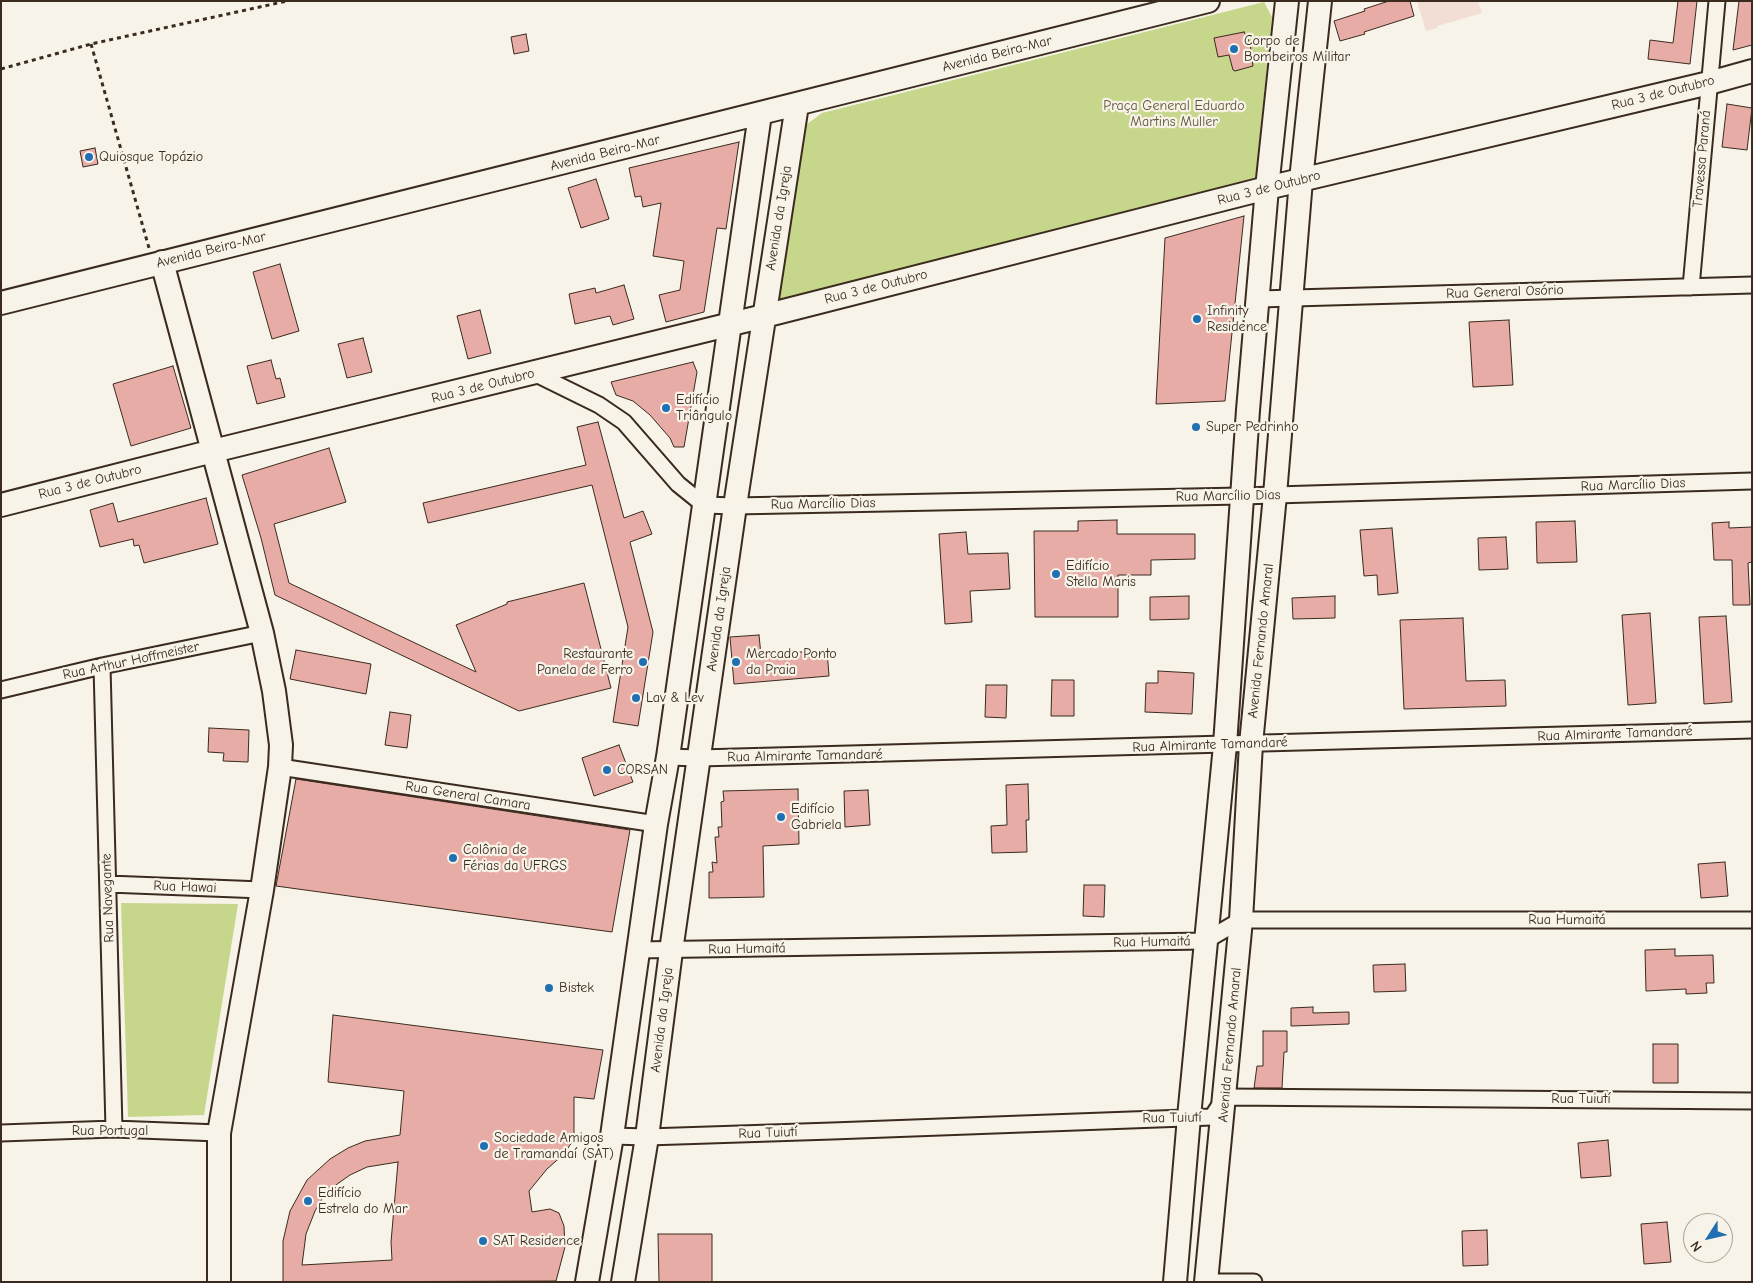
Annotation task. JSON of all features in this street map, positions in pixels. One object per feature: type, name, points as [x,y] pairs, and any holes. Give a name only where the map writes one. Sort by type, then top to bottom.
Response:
[{"type":"street","name":"Avenida Beira-Mar","points":[[1,303],[1208,1]]},
{"type":"street","name":"Avenida Fernando Amaral","points":[[1175,1282],[1188,1117],[1225,745],[1241,496],[1267,188],[1287,1]]},
{"type":"street","name":"Avenida Fernando Amaral","points":[[1206,1282],[1242,920],[1251,744],[1284,394],[1301,180],[1320,1]]},
{"type":"street","name":"Travessa Paraná","points":[[1691,286],[1716,1]]},
{"type":"street","name":"Rua 3 de Outubro","points":[[1,505],[764,316],[1267,188],[1752,71]]},
{"type":"street","name":"Avenida da Igreja","points":[[623,1282],[647,1137],[671,951],[735,506],[797,105]]},
{"type":"street","points":[[587,1282],[612,1136],[637,950],[668,756],[760,114]]},
{"type":"street","points":[[158,263],[213,451],[262,633],[274,691],[280,745],[280,767],[262,890],[219,1133],[219,1282]]},
{"type":"street","name":"Rua General Osório","points":[[1259,299],[1752,285]]},
{"type":"street","points":[[534,373],[599,405],[624,422],[678,484],[704,505]]},
{"type":"street","points":[[1248,410],[1284,394]]},
{"type":"street","name":"Rua Marcílio Dias","points":[[704,505],[735,506],[1241,496],[1752,482]]},
{"type":"street","name":"Rua Arthur Hoffmeister","points":[[1,690],[102,666],[262,633]]},
{"type":"street","name":"Rua Navegante","points":[[102,666],[114,1129]]},
{"type":"street","name":"Rua Almirante Tamandaré","points":[[668,756],[698,758],[1752,730]]},
{"type":"street","name":"Rua General Camara","points":[[280,767],[656,824]]},
{"type":"street","name":"Rua Hawai","points":[[108,884],[262,890]]},
{"type":"street","name":"Rua Humaitá","points":[[637,950],[671,951],[1205,941],[1242,920],[1752,920]]},
{"type":"street","name":"Rua Tuiutí","points":[[612,1136],[647,1137],[1212,1117],[1225,1096],[1752,1101]]},
{"type":"street","name":"Rua Portugal","points":[[1,1133],[114,1129],[219,1133]]},
{"type":"street","points":[[1206,1282],[1254,1282]]},
{"type":"path","points":[[1,69],[91,44],[287,1]]},
{"type":"path","points":[[91,44],[158,263]]},
{"type":"shaded area","points":[[1417,1],[1478,1],[1482,13],[1426,31]]},
{"type":"green space","name":"Praça General Eduardo Martins Muller","points":[[1264,2],[1272,17],[1255,183],[778,301],[807,124],[822,113]]},
{"type":"green space","points":[[121,903],[238,904],[204,1115],[128,1117]]},
{"type":"building","points":[[1389,1],[1410,1],[1414,16],[1340,41],[1334,21]]},
{"type":"building","points":[[1678,1],[1697,1],[1690,64],[1648,59],[1650,40],[1673,43]]},
{"type":"building","points":[[1739,1],[1752,1],[1752,45],[1733,50]]},
{"type":"building","name":"Corpo de Bombeiros Militar","points":[[1244,32],[1250,43],[1253,66],[1235,71],[1233,70],[1229,55],[1218,57],[1214,38]]},
{"type":"building","points":[[526,34],[529,51],[514,54],[511,37]]},
{"type":"building","points":[[1727,104],[1752,108],[1747,150],[1722,147]]},
{"type":"building","points":[[739,142],[726,229],[717,228],[704,312],[666,322],[659,295],[680,290],[684,261],[653,256],[661,203],[643,207],[641,196],[635,197],[629,168]]},
{"type":"building","name":"Quiosque Topázio","points":[[95,148],[98,164],[83,167],[80,151]]},
{"type":"building","points":[[596,179],[609,219],[581,228],[568,188]]},
{"type":"building","name":"Infinity Residence","points":[[1244,216],[1225,401],[1156,404],[1165,238]]},
{"type":"building","points":[[280,264],[299,331],[272,339],[253,272]]},
{"type":"building","points":[[624,285],[634,319],[613,325],[610,316],[575,324],[569,294],[595,288],[596,293]]},
{"type":"building","points":[[480,310],[491,353],[468,359],[457,316]]},
{"type":"building","points":[[1509,320],[1513,385],[1473,387],[1469,322]]},
{"type":"building","points":[[363,338],[372,372],[347,378],[338,344]]},
{"type":"building","points":[[271,360],[276,379],[280,378],[285,397],[257,404],[247,366]]},
{"type":"building","name":"Edifício Triângulo","points":[[693,362],[697,372],[684,447],[674,447],[670,438],[650,415],[633,401],[616,395],[611,382]]},
{"type":"building","points":[[173,366],[191,428],[131,446],[113,384]]},
{"type":"building","points":[[598,422],[624,518],[643,511],[652,534],[630,542],[653,632],[638,726],[613,722],[628,627],[592,485],[428,523],[423,503],[586,465],[577,427]]},
{"type":"building","points":[[329,448],[346,502],[274,524],[289,583],[476,672],[456,625],[507,604],[507,602],[584,583],[611,688],[519,711],[275,595],[261,538],[242,475]]},
{"type":"building","points":[[206,498],[218,544],[144,563],[139,545],[134,546],[133,539],[100,547],[90,510],[113,503],[118,522]]},
{"type":"building","points":[[1117,520],[1117,534],[1195,534],[1195,559],[1151,560],[1151,575],[1118,575],[1118,617],[1035,617],[1034,531],[1078,531],[1078,521]]},
{"type":"building","points":[[1575,521],[1577,562],[1537,563],[1536,522]]},
{"type":"building","points":[[1729,522],[1729,528],[1752,527],[1752,562],[1748,563],[1750,605],[1733,605],[1732,560],[1714,560],[1712,523]]},
{"type":"building","points":[[1392,528],[1398,593],[1378,595],[1377,575],[1364,576],[1360,530]]},
{"type":"building","points":[[966,532],[968,554],[1008,553],[1010,589],[970,591],[972,622],[945,624],[939,534]]},
{"type":"building","points":[[1506,537],[1508,569],[1479,570],[1478,538]]},
{"type":"building","points":[[1189,596],[1189,619],[1150,620],[1150,597]]},
{"type":"building","points":[[1335,596],[1335,618],[1293,619],[1292,598]]},
{"type":"building","points":[[1650,613],[1656,703],[1628,705],[1622,615]]},
{"type":"building","points":[[1726,616],[1732,702],[1704,704],[1699,617]]},
{"type":"building","points":[[1463,618],[1466,681],[1505,680],[1506,706],[1404,709],[1400,620]]},
{"type":"building","points":[[759,635],[761,655],[827,650],[829,676],[734,684],[730,637]]},
{"type":"building","points":[[296,650],[371,664],[366,694],[290,679]]},
{"type":"building","points":[[1158,671],[1194,673],[1192,714],[1145,712],[1146,683],[1158,683]]},
{"type":"building","points":[[1052,680],[1074,680],[1074,716],[1051,716]]},
{"type":"building","points":[[986,685],[1007,685],[1006,718],[985,717]]},
{"type":"building","points":[[390,712],[411,715],[407,748],[385,745]]},
{"type":"building","points":[[209,728],[249,730],[248,762],[223,761],[224,753],[208,752]]},
{"type":"building","name":"CORSAN","points":[[619,745],[633,782],[594,796],[582,758]]},
{"type":"building","name":"Colônia de Férias da UFRGS","points":[[296,779],[630,830],[612,932],[276,886]]},
{"type":"building","points":[[1028,784],[1029,820],[1026,820],[1027,852],[992,853],[991,826],[1007,825],[1006,785]]},
{"type":"building","points":[[798,789],[799,844],[763,846],[764,897],[709,898],[709,872],[713,872],[712,862],[717,863],[715,837],[719,837],[718,827],[722,827],[721,802],[724,801],[723,791]]},
{"type":"building","points":[[868,790],[870,825],[845,827],[844,791]]},
{"type":"building","points":[[1725,862],[1728,896],[1701,898],[1698,864]]},
{"type":"building","points":[[1084,885],[1105,885],[1104,917],[1083,916]]},
{"type":"building","points":[[1675,949],[1675,956],[1713,955],[1714,983],[1706,983],[1707,993],[1686,994],[1686,989],[1646,991],[1645,950]]},
{"type":"building","points":[[1405,964],[1406,991],[1374,992],[1373,965]]},
{"type":"building","points":[[1313,1007],[1313,1013],[1349,1012],[1349,1024],[1291,1026],[1291,1008]]},
{"type":"building","name":"Sociedade Amigos de Tramandaí (SAT)","points":[[333,1015],[603,1050],[594,1099],[574,1097],[574,1139],[564,1154],[547,1169],[529,1191],[532,1212],[550,1209],[559,1213],[564,1226],[565,1247],[556,1281],[283,1282],[283,1241],[290,1211],[307,1180],[330,1159],[348,1148],[365,1141],[400,1135],[404,1091],[328,1082]],"holes":[[[398,1162],[391,1242],[392,1260],[302,1265],[306,1234],[315,1211],[326,1192],[350,1175],[367,1167]]]},
{"type":"building","points":[[1263,1031],[1287,1031],[1287,1052],[1284,1052],[1282,1088],[1254,1088],[1257,1066],[1263,1066]]},
{"type":"building","points":[[1653,1044],[1678,1044],[1678,1083],[1653,1083]]},
{"type":"building","points":[[1608,1140],[1611,1176],[1581,1178],[1578,1143]]},
{"type":"building","points":[[1667,1222],[1671,1262],[1644,1264],[1641,1224]]},
{"type":"building","points":[[1487,1230],[1488,1265],[1463,1266],[1462,1231]]},
{"type":"building","points":[[658,1234],[712,1234],[712,1282],[659,1282]]},
{"type":"place","name":"Corpo de Bombeiros Militar","points":[[1234,49]]},
{"type":"place","name":"Quiosque Topázio","points":[[89,157]]},
{"type":"place","name":"Infinity Residence","points":[[1197,319]]},
{"type":"place","name":"Edifício Triângulo","points":[[666,408]]},
{"type":"place","name":"Super Pedrinho","points":[[1196,427]]},
{"type":"place","name":"Edifício Stella Maris","points":[[1056,574]]},
{"type":"place","name":"Restaurante Panela de Ferro","points":[[643,662]]},
{"type":"place","name":"Mercado Ponto da Praia","points":[[736,662]]},
{"type":"place","name":"Lav & Lev","points":[[636,698]]},
{"type":"place","name":"CORSAN","points":[[607,770]]},
{"type":"place","name":"Edifício Gabriela","points":[[781,817]]},
{"type":"place","name":"Colônia de Férias da UFRGS","points":[[453,858]]},
{"type":"place","name":"Bistek","points":[[549,988]]},
{"type":"place","name":"Sociedade Amigos de Tramandaí (SAT)","points":[[484,1146]]},
{"type":"place","name":"Edifício Estrela do Mar","points":[[308,1201]]},
{"type":"place","name":"SAT Residence","points":[[483,1241]]}]
